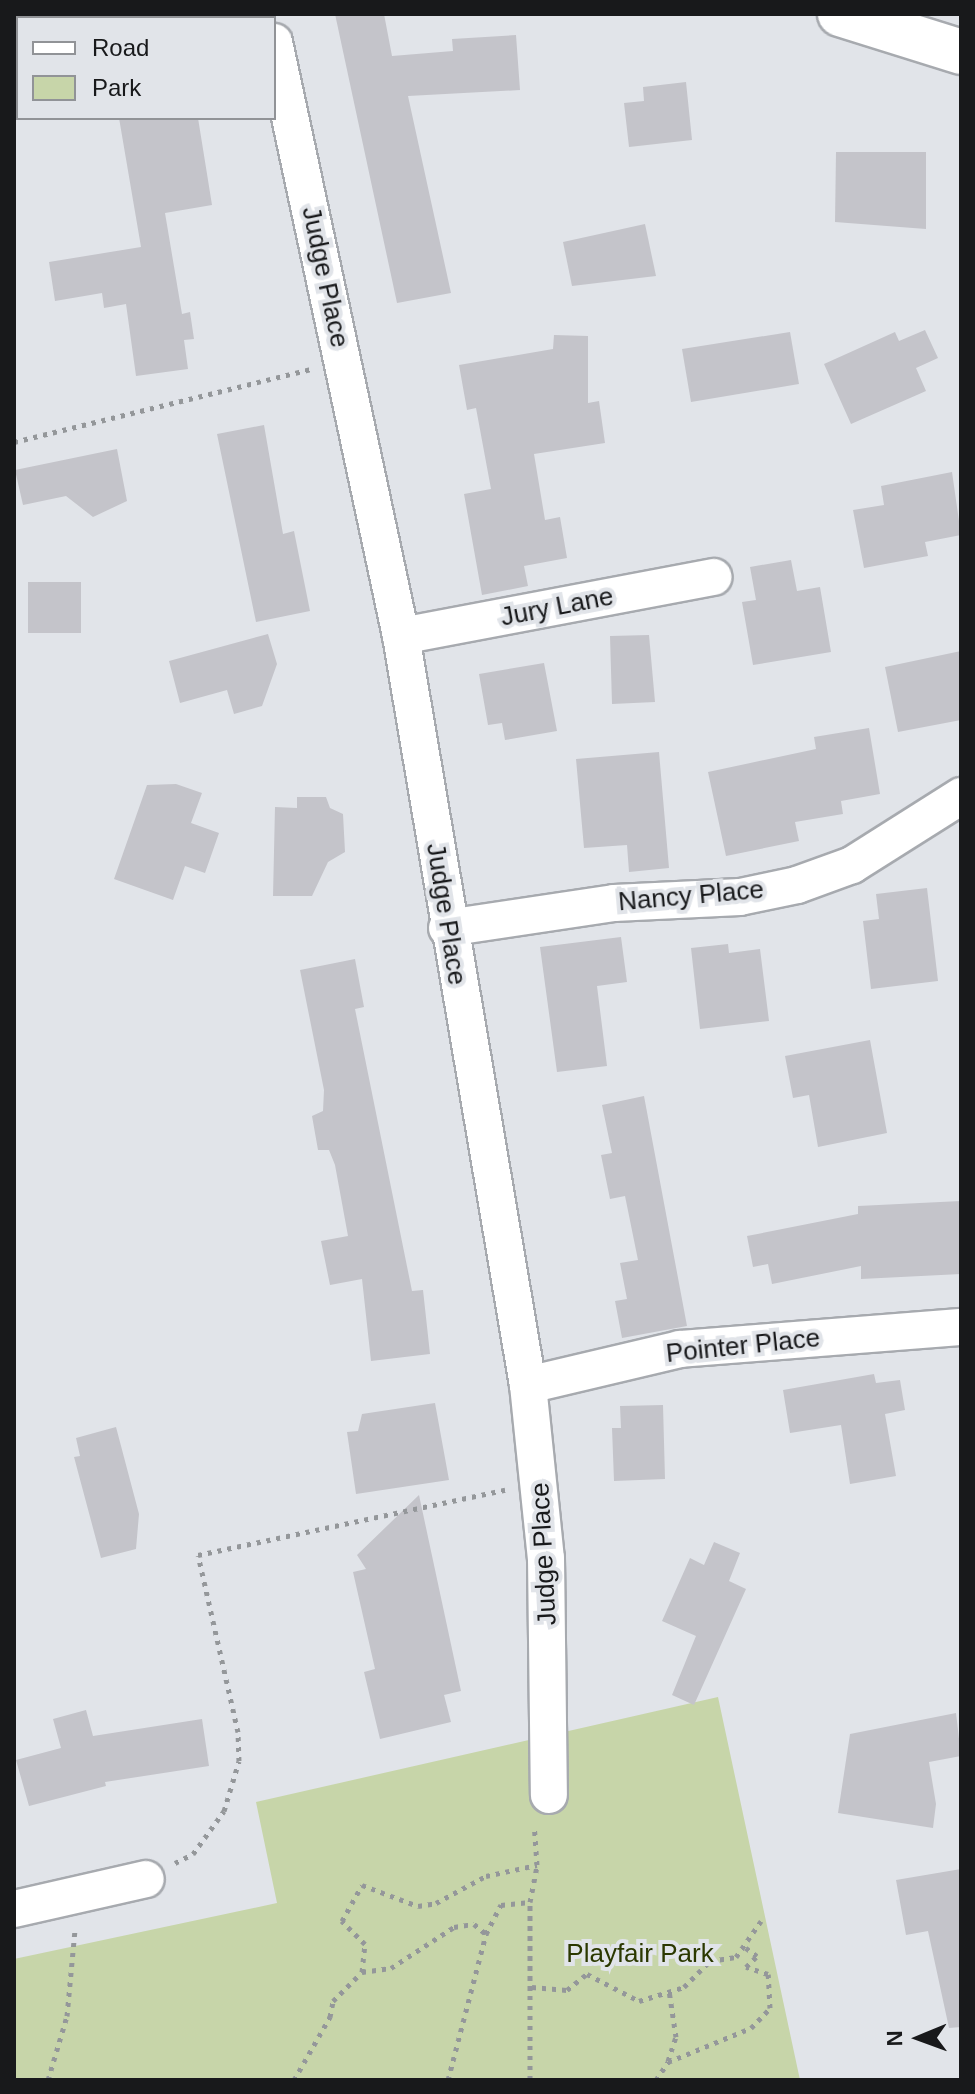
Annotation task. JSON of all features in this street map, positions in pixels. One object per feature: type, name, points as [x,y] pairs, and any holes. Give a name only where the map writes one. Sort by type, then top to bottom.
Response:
[{"type":"street","points":[[840,14],[961,52]]},
{"type":"street","name":"Judge Place","points":[[276,51],[401,636],[447,928],[528,1385],[542,1482],[549,1795]]},
{"type":"street","name":"Jury Lane","points":[[401,636],[713,577]]},
{"type":"street","name":"Nancy Place","points":[[447,928],[582,906],[740,897],[797,885],[852,865],[961,796]]},
{"type":"street","name":"Pointer Place","points":[[528,1385],[680,1349],[961,1327]]},
{"type":"street","points":[[14,1909],[146,1879]]},
{"type":"path","points":[[14,442],[343,361]]},
{"type":"path","points":[[146,1879],[193,1854],[224,1811],[239,1761],[238,1732],[198,1555],[542,1482]]},
{"type":"path","points":[[530,2080],[530,1902],[537,1865],[534,1823],[549,1795]]},
{"type":"path","points":[[362,1972],[365,1944],[342,1921],[362,1885],[418,1906],[436,1903],[486,1876],[537,1865]]},
{"type":"path","points":[[48,2080],[67,2016],[73,1972],[76,1933],[69,1896]]},
{"type":"path","points":[[448,2080],[486,1934],[501,1905],[530,1902]]},
{"type":"path","points":[[532,1987],[567,1990],[587,1974],[639,2001],[694,1980],[710,1961],[736,1957],[746,1948],[761,1921]]},
{"type":"path","points":[[294,2080],[330,2017],[333,2001],[362,1972],[391,1968],[454,1927],[474,1924],[486,1934]]},
{"type":"path","points":[[668,2062],[751,2028],[770,2008],[768,1974],[746,1967],[757,1956],[746,1948]]},
{"type":"path","points":[[656,2080],[668,2062],[676,2037],[669,1990]]},
{"type":"green space","name":"Playfair Park","points":[[718,1697],[800,2080],[14,2080],[14,1959],[277,1903],[256,1802]]},
{"type":"building","points":[[335,14],[384,14],[392,56],[453,51],[452,39],[516,35],[520,90],[408,96],[451,293],[397,303]]},
{"type":"building","points":[[686,82],[692,140],[629,147],[624,103],[644,101],[643,87]]},
{"type":"building","points":[[119,120],[198,120],[212,205],[165,213],[182,314],[190,312],[194,339],[184,340],[188,369],[136,376],[126,304],[104,308],[102,293],[55,301],[49,262],[141,247]]},
{"type":"building","points":[[836,152],[926,152],[926,229],[835,222]]},
{"type":"building","points":[[645,224],[656,276],[572,286],[563,242]]},
{"type":"building","points":[[925,330],[938,358],[916,368],[926,391],[851,424],[824,364],[895,332],[899,341]]},
{"type":"building","points":[[790,332],[799,384],[691,402],[682,349]]},
{"type":"building","points":[[554,335],[588,336],[588,403],[599,401],[605,443],[534,454],[545,520],[560,517],[567,558],[524,566],[528,586],[482,595],[464,494],[491,489],[476,408],[467,410],[459,365],[553,349]]},
{"type":"building","points":[[264,425],[283,534],[294,531],[310,611],[256,622],[217,434]]},
{"type":"building","points":[[117,449],[127,501],[93,517],[66,496],[23,505],[15,470]]},
{"type":"building","points":[[952,472],[961,535],[925,542],[928,556],[864,568],[853,510],[884,505],[881,486]]},
{"type":"building","points":[[791,560],[797,591],[820,587],[831,652],[753,665],[742,602],[756,600],[750,567]]},
{"type":"building","points":[[28,582],[81,582],[81,633],[28,633]]},
{"type":"building","points":[[268,634],[277,664],[262,706],[234,714],[227,690],[180,703],[169,661]]},
{"type":"building","points":[[649,635],[655,702],[612,704],[610,636]]},
{"type":"building","points":[[961,651],[961,720],[898,732],[885,667]]},
{"type":"building","points":[[544,663],[557,731],[505,740],[502,723],[488,725],[479,674]]},
{"type":"building","points":[[869,728],[880,794],[841,801],[843,814],[795,822],[799,841],[726,856],[708,772],[816,749],[814,737]]},
{"type":"building","points":[[659,752],[669,868],[629,872],[627,845],[584,848],[576,759]]},
{"type":"building","points":[[176,784],[202,793],[191,823],[219,833],[205,873],[185,866],[173,900],[114,879],[147,785]]},
{"type":"building","points":[[297,797],[326,797],[330,808],[343,814],[345,852],[328,862],[312,896],[273,896],[275,807],[297,808]]},
{"type":"building","points":[[927,888],[938,981],[871,989],[863,921],[879,919],[876,894]]},
{"type":"building","points":[[621,937],[627,982],[597,986],[607,1066],[557,1072],[540,947]]},
{"type":"building","points":[[728,944],[729,953],[760,949],[769,1021],[700,1029],[691,948]]},
{"type":"building","points":[[355,959],[364,1007],[355,1009],[412,1291],[423,1290],[430,1354],[371,1361],[362,1279],[330,1285],[321,1241],[348,1236],[335,1165],[329,1150],[318,1150],[312,1116],[323,1111],[324,1090],[300,970]]},
{"type":"building","points":[[870,1040],[887,1133],[818,1147],[809,1095],[793,1098],[785,1056]]},
{"type":"building","points":[[644,1096],[687,1326],[622,1338],[615,1301],[627,1299],[620,1263],[638,1260],[625,1196],[610,1199],[601,1155],[612,1153],[602,1105]]},
{"type":"building","points":[[961,1201],[961,1274],[861,1279],[861,1266],[772,1284],[768,1264],[753,1267],[747,1236],[858,1214],[858,1206]]},
{"type":"building","points":[[874,1374],[876,1383],[900,1380],[905,1410],[885,1414],[896,1476],[850,1484],[841,1425],[790,1433],[783,1390]]},
{"type":"building","points":[[435,1403],[449,1480],[356,1494],[347,1432],[358,1431],[362,1414]]},
{"type":"building","points":[[663,1405],[665,1479],[614,1481],[612,1428],[621,1428],[620,1406]]},
{"type":"building","points":[[116,1427],[139,1514],[136,1549],[101,1558],[74,1457],[80,1456],[76,1438]]},
{"type":"building","points":[[419,1495],[461,1691],[444,1695],[451,1722],[380,1739],[364,1672],[375,1669],[353,1572],[366,1569],[357,1555]]},
{"type":"building","points":[[714,1542],[740,1553],[729,1581],[746,1589],[694,1705],[672,1695],[696,1636],[662,1621],[690,1558],[704,1565]]},
{"type":"building","points":[[86,1710],[93,1736],[202,1719],[209,1766],[105,1782],[106,1786],[29,1806],[16,1760],[61,1748],[53,1719]]},
{"type":"building","points":[[956,1713],[961,1756],[929,1762],[936,1804],[933,1828],[838,1813],[850,1734]]},
{"type":"building","points":[[961,1869],[961,2027],[949,2028],[928,1931],[906,1935],[896,1880]]}]
